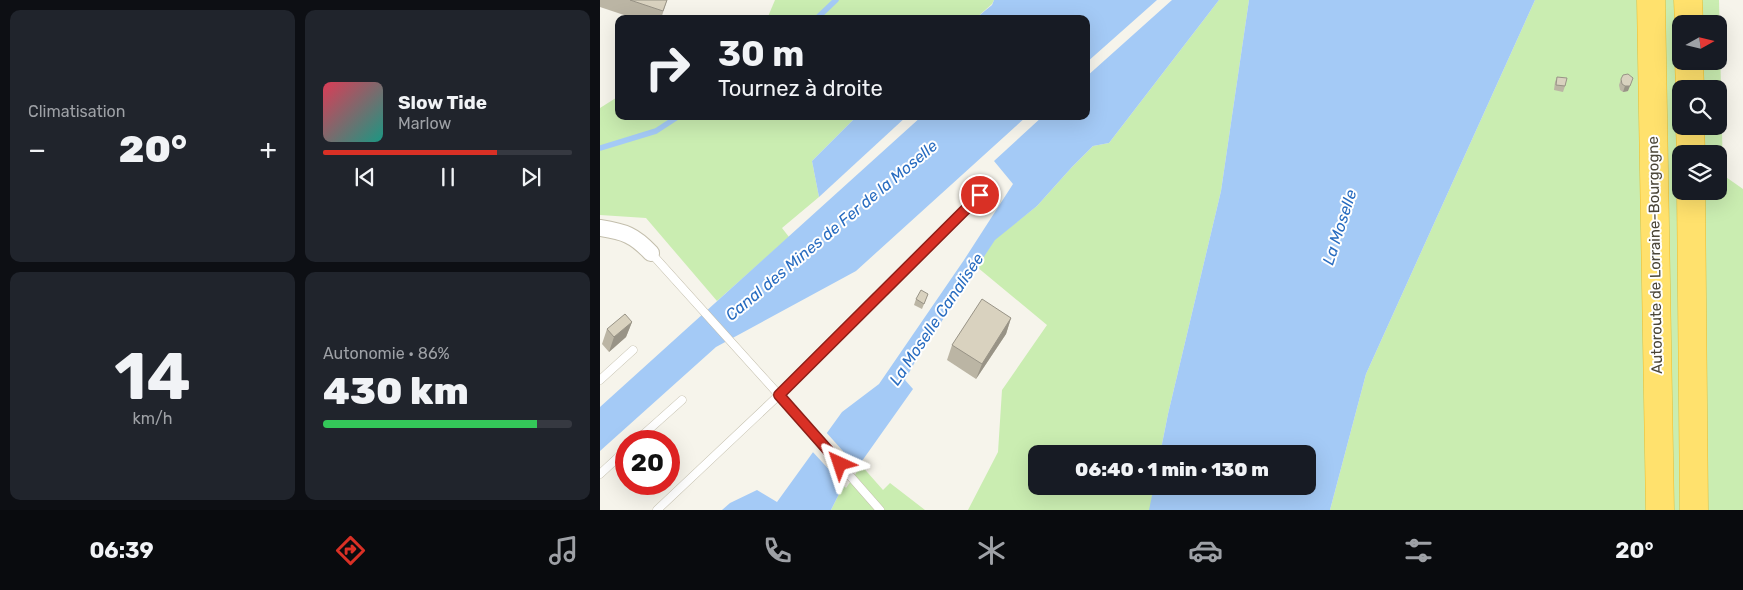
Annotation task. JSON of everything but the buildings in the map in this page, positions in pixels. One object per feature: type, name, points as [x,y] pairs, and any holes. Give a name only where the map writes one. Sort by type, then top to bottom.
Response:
[{"type":"highway","name":"Autoroute de Lorraine-Bourgogne","points":[[1651,0],[1660,510]]},
{"type":"highway","points":[[1688,0],[1689,15]]},
{"type":"highway","points":[[1691,200],[1694,510]]},
{"type":"street","points":[[600,228],[618,231],[638,239],[651,253]]},
{"type":"lane","points":[[657,510],[779,395],[980,195]]},
{"type":"lane","points":[[651,253],[878,507]]},
{"type":"lane","points":[[600,380],[633,350]]},
{"type":"lane","points":[[648,430],[682,400]]},
{"type":"lane","points":[[600,474],[615,460]]},
{"type":"green space","points":[[775,0],[994,0],[980,15],[769,15]]},
{"type":"green space","points":[[1219,0],[1249,0],[1221,191],[1162,445],[1028,445],[1028,495],[1152,495],[1150,510],[968,510],[998,452],[1002,390],[1047,325],[977,267],[995,239],[1037,206],[1093,146],[1109,143]]},
{"type":"green space","points":[[1535,0],[1719,0],[1719,15],[1672,15],[1672,70],[1721,70],[1721,80],[1672,80],[1672,135],[1722,135],[1722,145],[1672,145],[1672,200],[1727,200],[1727,178],[1743,189],[1743,510],[1330,510],[1366,374]]},
{"type":"green space","points":[[615,99],[615,120],[853,120],[812,161],[819,197],[782,228],[789,237],[717,301],[646,218],[600,215],[600,108]]},
{"type":"green space","points":[[860,464],[883,490],[890,483],[925,510],[831,510],[840,492]]},
{"type":"water","points":[[994,0],[1157,0],[1090,59],[1090,15],[980,15],[992,5]]},
{"type":"water","name":"La Moselle Canalisée","points":[[1172,0],[1219,0],[1109,143],[1093,146],[1037,206],[995,240],[905,380],[913,389],[840,492],[831,510],[722,510],[730,503],[757,490],[777,502],[842,412],[879,384],[964,260],[1013,184],[994,161],[1039,120],[1090,120],[1090,73]]},
{"type":"water","name":"La Moselle","points":[[1249,0],[1535,0],[1366,374],[1330,510],[1149,510],[1152,495],[1316,495],[1316,445],[1162,445],[1221,191]]},
{"type":"water","points":[[853,120],[903,120],[819,197],[812,161]]},
{"type":"water","name":"Canal des Mines de Fer de la Moselle","points":[[918,120],[1023,120],[856,271],[716,347],[623,430],[615,430],[615,438],[600,451],[600,407]]},
{"type":"pier","points":[[825,431],[859,469],[846,488],[811,450]]},
{"type":"waterway","points":[[820,15],[836,0]]},
{"type":"waterway","points":[[600,148],[656,131],[673,120]]},
{"type":"route","points":[[840,464],[779,395],[980,195]]}]
